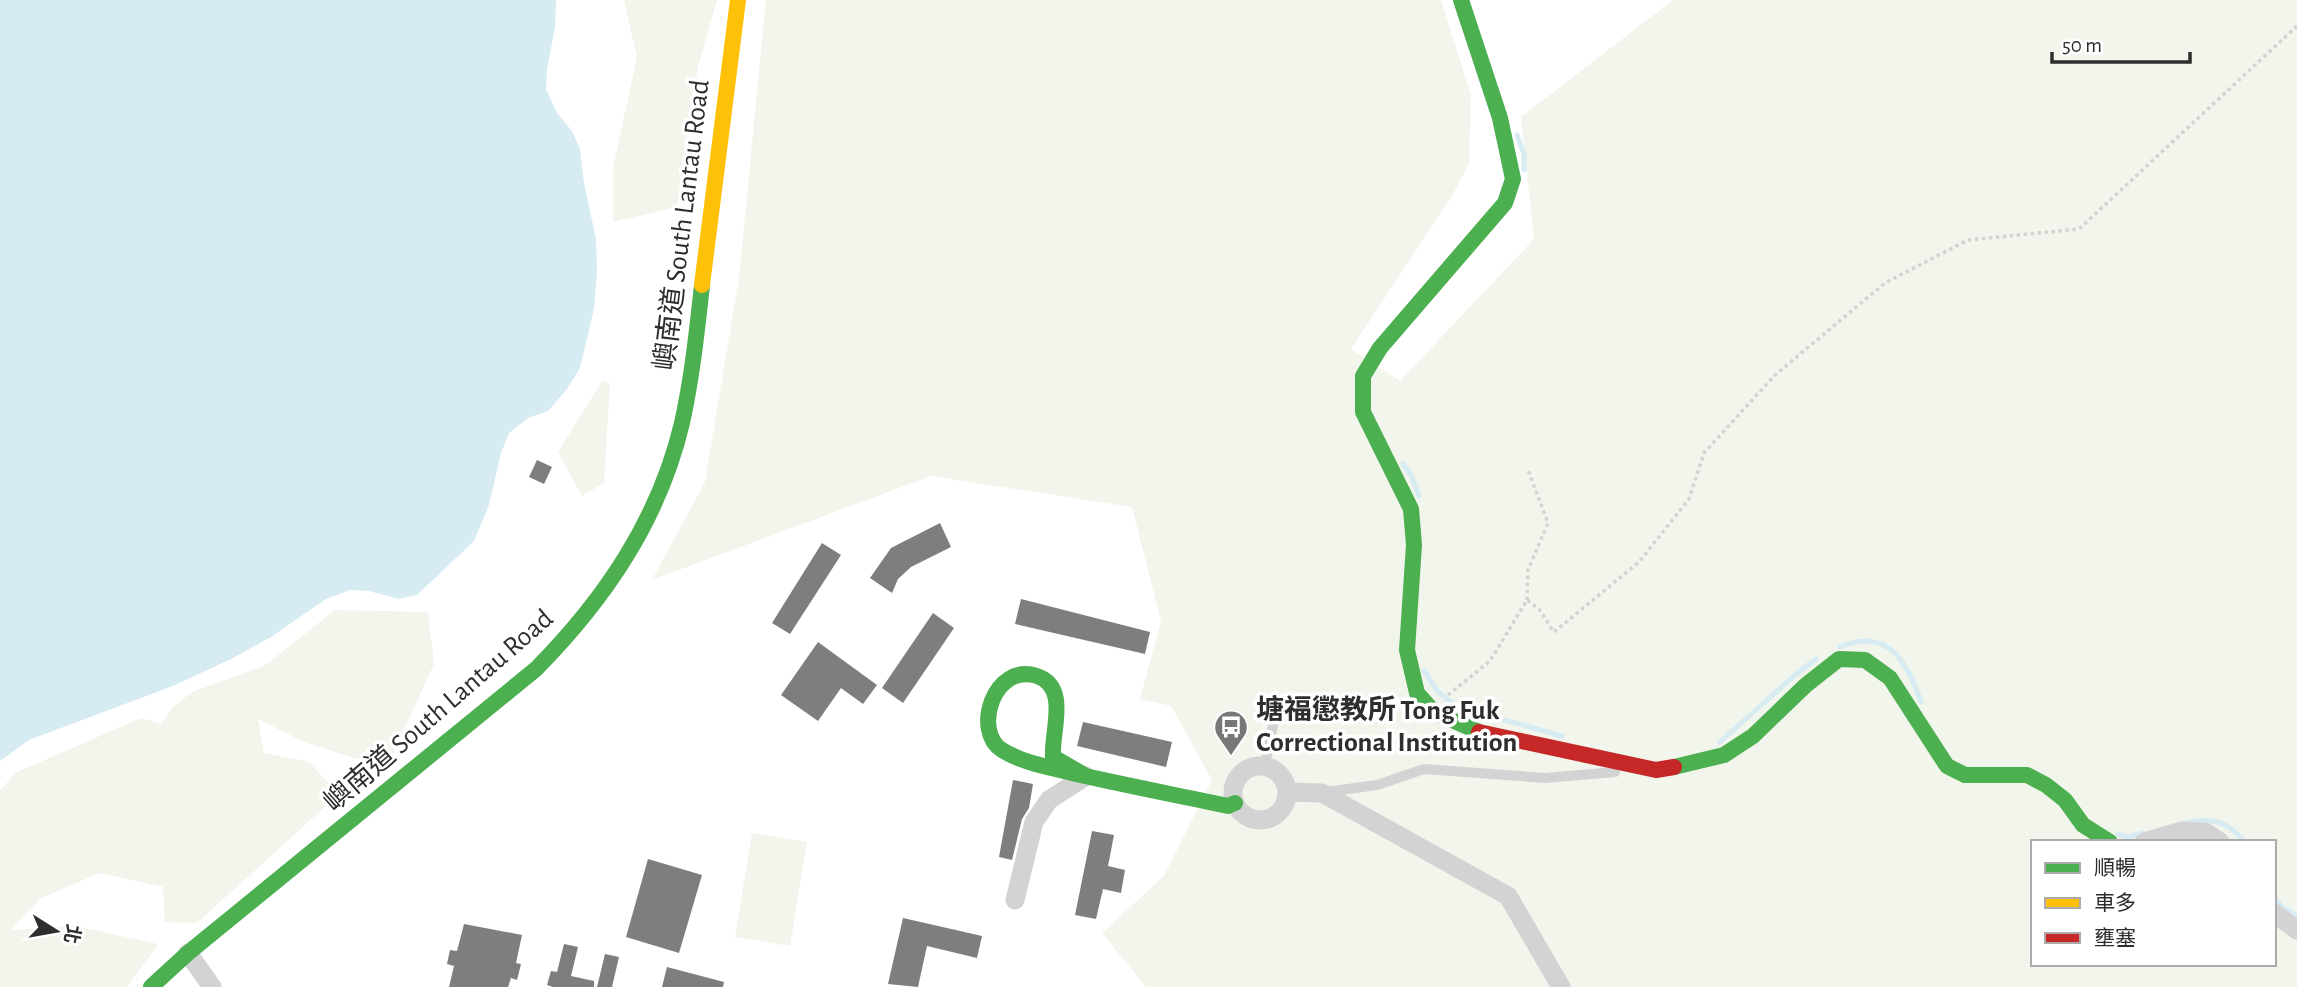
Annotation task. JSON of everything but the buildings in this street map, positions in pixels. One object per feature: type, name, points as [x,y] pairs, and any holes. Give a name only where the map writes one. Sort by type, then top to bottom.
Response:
[{"type":"street","name":"嶼南道 South Lantau Road","points":[[151,987],[188,953],[536,669],[587,616],[634,547],[666,478],[687,396],[738,0]]},
{"type":"street","points":[[1461,0],[1500,118],[1513,179],[1505,203],[1380,348],[1363,376],[1363,412],[1411,509],[1415,545],[1407,650],[1417,692],[1434,712],[1481,733],[1656,770],[1692,764],[1724,754],[1753,736],[1806,685],[1839,659],[1865,660],[1890,678],[1947,766],[1965,775],[2027,775],[2065,800],[2083,825],[2107,840]]},
{"type":"street","points":[[1086,776],[1053,757],[1050,747],[1058,705],[1051,686],[1035,675],[1012,677],[999,690],[989,712],[989,730],[996,746],[1013,756],[1086,776],[1228,806],[1235,803]]},
{"type":"street","points":[[1265,765],[1281,774],[1288,792],[1283,808],[1277,814],[1261,820],[1245,816],[1235,803],[1233,786],[1242,772],[1265,765]]},
{"type":"street","points":[[1016,900],[1034,822],[1049,800],[1086,776]]},
{"type":"street","points":[[1288,792],[1322,793],[1508,896],[1560,987]]},
{"type":"street","points":[[2151,840],[2181,831],[2205,832],[2217,840]]},
{"type":"street","points":[[2276,914],[2297,930]]},
{"type":"street","points":[[188,953],[212,987]]},
{"type":"lane","points":[[1265,765],[1277,705]]},
{"type":"lane","points":[[1322,793],[1377,785],[1424,769],[1545,778],[1656,770]]},
{"type":"path","points":[[1527,600],[1539,609],[1554,632],[1639,562],[1689,499],[1704,453],[1775,375],[1885,283],[1968,240],[2079,229],[2297,26]]},
{"type":"path","points":[[1451,691],[1490,661],[1527,600],[1528,570],[1548,523],[1528,470]]},
{"type":"shaded area","points":[[0,0],[556,0],[546,89],[557,113],[572,131],[580,149],[596,239],[597,270],[594,309],[580,368],[567,389],[548,411],[528,418],[509,433],[501,453],[489,505],[474,541],[417,595],[398,599],[369,591],[350,590],[326,599],[271,637],[231,659],[173,686],[29,740],[0,761]]},
{"type":"shaded area","points":[[624,0],[717,0],[698,66],[677,207],[613,222],[613,168],[637,57]]},
{"type":"shaded area","points":[[766,0],[1441,0],[1471,95],[1469,164],[1453,194],[1351,349],[1400,381],[1534,239],[1521,117],[1673,0],[2297,0],[2297,987],[1146,987],[1102,933],[1164,876],[1212,780],[1171,706],[1140,699],[1161,621],[1132,507],[931,476],[652,580],[705,482],[739,278]]},
{"type":"shaded area","points":[[602,381],[610,383],[604,483],[582,496],[558,452]]},
{"type":"shaded area","points":[[335,610],[428,612],[434,664],[392,756],[366,762],[304,742],[258,719],[264,753],[309,762],[339,794],[197,923],[165,922],[163,887],[100,873],[41,898],[11,930],[76,926],[158,944],[127,987],[0,987],[0,790],[17,772],[141,718],[161,724],[173,707],[192,692],[264,666]]},
{"type":"shaded area","points":[[752,833],[807,842],[790,946],[735,937]]},
{"type":"waterway","points":[[1517,135],[1524,154],[1524,170]]},
{"type":"waterway","points":[[1403,464],[1411,475],[1419,496]]},
{"type":"waterway","points":[[1840,647],[1872,641],[1884,645],[1903,662],[1921,702]]},
{"type":"waterway","points":[[1720,742],[1816,659]]},
{"type":"waterway","points":[[1424,671],[1438,692],[1458,707],[1562,736]]},
{"type":"waterway","points":[[2187,823],[2204,820],[2219,822],[2232,829],[2243,840]]},
{"type":"waterway","points":[[2118,834],[2128,837],[2143,833]]},
{"type":"waterway","points":[[2276,900],[2297,916]]},
{"type":"traffic: fast","points":[[1461,0],[1500,118],[1513,179],[1505,203],[1380,348],[1363,376],[1363,412],[1411,509],[1414,545],[1407,650],[1417,693],[1434,712],[1479,732]]},
{"type":"traffic: fast","points":[[151,987],[188,953],[536,669],[585,615],[644,525],[672,459],[689,389],[702,285]]},
{"type":"traffic: fast","points":[[1674,767],[1724,755],[1753,736],[1806,685],[1839,659],[1865,660],[1890,678],[1947,766],[1965,775],[2027,775],[2065,800],[2083,825],[2107,840]]},
{"type":"traffic: fast","points":[[1086,776],[1053,757],[1057,711],[1053,690],[1047,682],[1037,676],[1022,674],[1009,679],[999,688],[989,715],[993,741],[1002,750],[1036,764],[1072,773],[1111,782],[1228,806],[1235,803]]},
{"type":"traffic: slow","points":[[702,285],[738,0]]},
{"type":"traffic: jam","points":[[1479,732],[1656,770],[1674,767]]},
{"type":"place","name":"塘福懲教所 Tong Fuk Correctional Institution","points":[[1231,757]]}]
